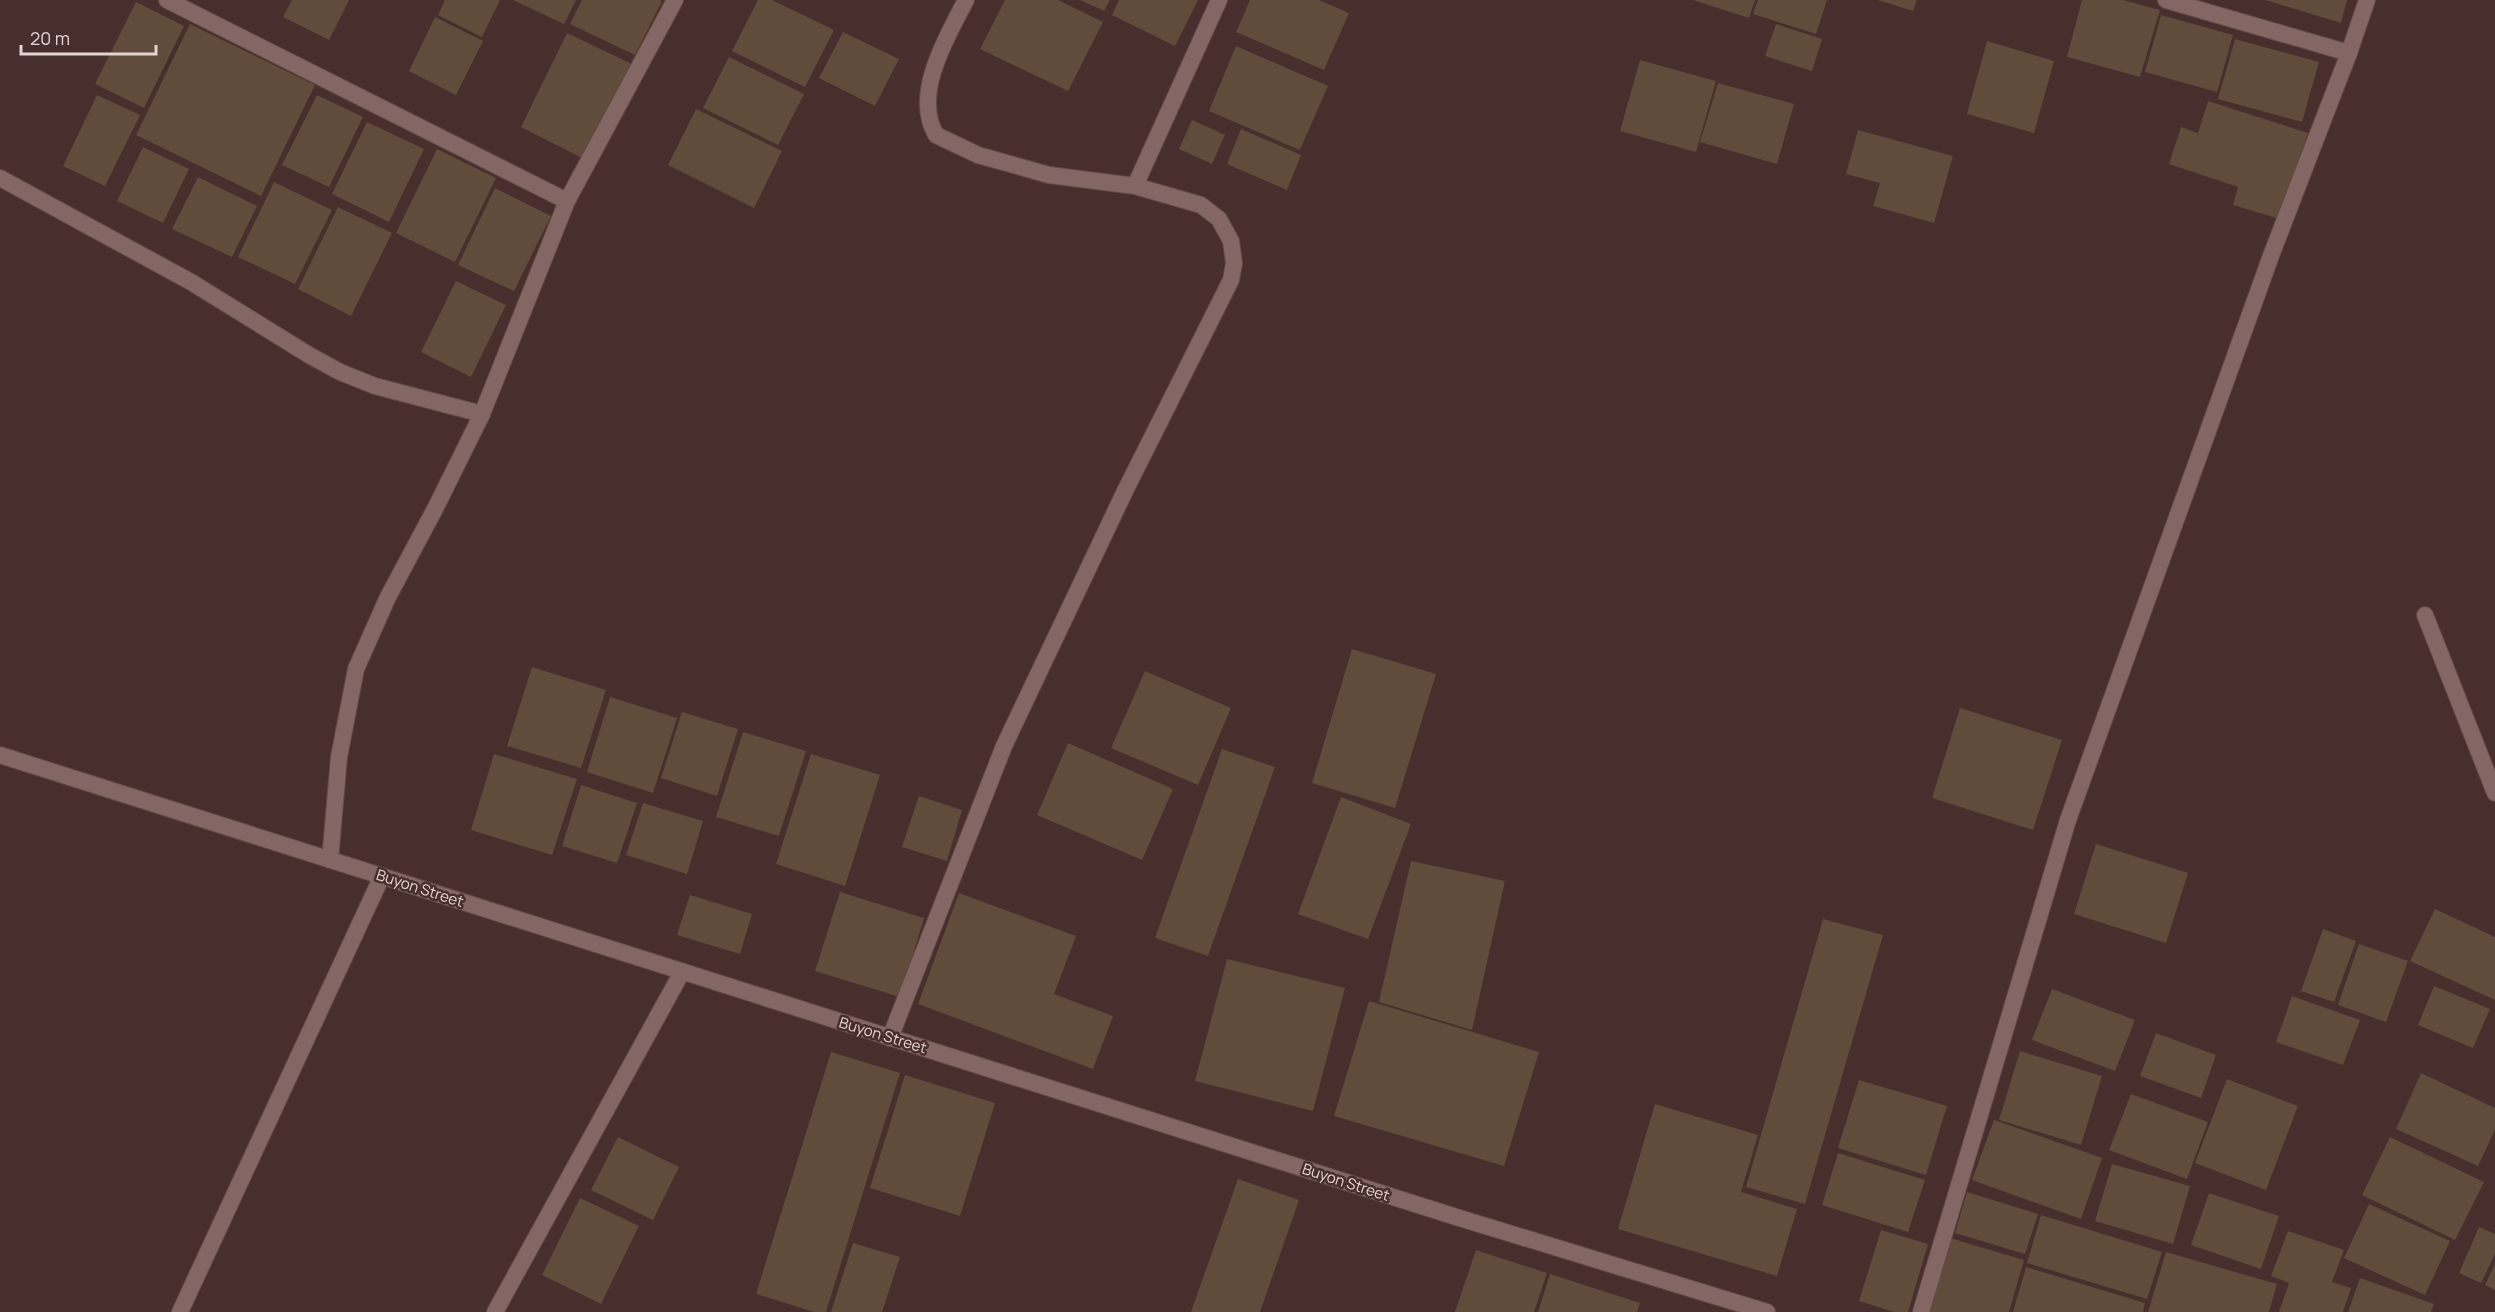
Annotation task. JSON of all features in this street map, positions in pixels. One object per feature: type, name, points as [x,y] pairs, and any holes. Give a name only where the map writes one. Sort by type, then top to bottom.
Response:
[{"type":"street","points":[[167,0],[567,201]]},
{"type":"street","points":[[330,860],[339,757],[356,669],[387,599],[438,505],[482,414],[567,201],[675,0]]},
{"type":"street","points":[[890,1038],[1004,746],[1125,491],[1231,280],[1234,263],[1231,241],[1219,219],[1201,205],[1135,186],[1049,175],[978,155],[936,135],[928,116],[934,67],[966,0]]},
{"type":"street","points":[[1135,186],[1219,0]]},
{"type":"street","points":[[2166,0],[2349,53]]},
{"type":"street","points":[[1921,1312],[2068,820],[2272,253],[2367,0]]},
{"type":"street","points":[[0,178],[191,282],[340,372],[375,386],[482,414]]},
{"type":"street","points":[[2425,615],[2495,793]]},
{"type":"street","name":"Buyon Street","points":[[0,755],[890,1038],[1767,1312]]},
{"type":"street","points":[[180,1312],[382,876]]},
{"type":"street","points":[[495,1312],[682,972]]},
{"type":"building","points":[[292,0],[349,0],[329,40],[283,17]]},
{"type":"building","points":[[445,0],[500,0],[482,37],[438,15]]},
{"type":"building","points":[[513,0],[576,0],[564,24]]},
{"type":"building","points":[[582,0],[662,1],[635,55],[570,24]]},
{"type":"building","points":[[758,0],[772,0],[834,30],[805,87],[732,51]]},
{"type":"building","points":[[1005,0],[1058,0],[1103,22],[1068,91],[980,49]]},
{"type":"building","points":[[1080,0],[1110,0],[1104,11]]},
{"type":"building","points":[[1119,0],[1198,0],[1175,46],[1112,15]]},
{"type":"building","points":[[1250,0],[1319,0],[1349,13],[1324,70],[1236,32]]},
{"type":"building","points":[[1693,0],[1755,0],[1749,18]]},
{"type":"building","points":[[1758,0],[1827,0],[1816,34],[1753,14]]},
{"type":"building","points":[[1878,0],[1917,0],[1913,11]]},
{"type":"building","points":[[2082,0],[2123,0],[2160,10],[2140,77],[2067,57]]},
{"type":"building","points":[[2265,0],[2347,0],[2341,23]]},
{"type":"building","points":[[136,2],[184,26],[144,108],[95,84]]},
{"type":"building","points":[[2161,15],[2233,35],[2217,92],[2145,72]]},
{"type":"building","points":[[435,17],[483,41],[456,95],[409,71]]},
{"type":"building","points":[[190,24],[315,85],[261,196],[136,135]]},
{"type":"building","points":[[1776,24],[1822,39],[1812,71],[1765,56]]},
{"type":"building","points":[[843,32],[899,59],[875,106],[819,78]]},
{"type":"building","points":[[567,33],[632,64],[586,160],[521,127]]},
{"type":"building","points":[[2235,39],[2319,62],[2302,122],[2218,99]]},
{"type":"building","points":[[1987,41],[2054,61],[2034,133],[1967,114]]},
{"type":"building","points":[[1236,46],[1328,86],[1300,150],[1209,111]]},
{"type":"building","points":[[729,57],[804,94],[778,145],[703,108]]},
{"type":"building","points":[[1640,60],[1716,81],[1696,152],[1620,131]]},
{"type":"building","points":[[1718,83],[1794,104],[1777,164],[1700,142]]},
{"type":"building","points":[[97,95],[140,115],[105,186],[63,166]]},
{"type":"building","points":[[317,95],[363,117],[329,187],[282,165]]},
{"type":"building","points":[[2208,101],[2308,133],[2280,219],[2233,205],[2238,187],[2169,164],[2181,127],[2198,133]]},
{"type":"building","points":[[696,109],[782,151],[754,208],[668,165]]},
{"type":"building","points":[[1192,120],[1225,135],[1212,164],[1179,149]]},
{"type":"building","points":[[367,122],[424,149],[389,222],[332,194]]},
{"type":"building","points":[[1241,129],[1301,155],[1287,190],[1227,164]]},
{"type":"building","points":[[1858,130],[1953,156],[1934,223],[1873,206],[1880,183],[1846,174]]},
{"type":"building","points":[[143,147],[189,169],[163,223],[117,201]]},
{"type":"building","points":[[437,149],[496,178],[455,262],[396,233]]},
{"type":"building","points":[[198,177],[257,206],[232,257],[172,229]]},
{"type":"building","points":[[274,182],[332,210],[295,284],[238,257]]},
{"type":"building","points":[[495,188],[551,216],[514,291],[458,265]]},
{"type":"building","points":[[338,207],[392,233],[351,316],[298,289]]},
{"type":"building","points":[[456,281],[506,305],[471,377],[421,352]]},
{"type":"building","points":[[1352,649],[1436,674],[1395,808],[1312,783]]},
{"type":"building","points":[[532,667],[606,690],[581,768],[507,746]]},
{"type":"building","points":[[1145,671],[1231,708],[1198,785],[1111,748]]},
{"type":"building","points":[[610,697],[677,718],[653,793],[587,772]]},
{"type":"building","points":[[1960,708],[2062,740],[2033,830],[1932,798]]},
{"type":"building","points":[[682,712],[738,729],[717,796],[661,778]]},
{"type":"building","points":[[743,732],[806,751],[779,836],[716,817]]},
{"type":"building","points":[[1068,743],[1173,789],[1142,860],[1037,815]]},
{"type":"building","points":[[1222,749],[1275,767],[1208,956],[1155,938]]},
{"type":"building","points":[[494,754],[577,779],[552,855],[471,830]]},
{"type":"building","points":[[811,754],[880,775],[845,886],[776,864]]},
{"type":"building","points":[[581,785],[637,803],[617,863],[562,846]]},
{"type":"building","points":[[919,796],[962,810],[947,861],[902,847]]},
{"type":"building","points":[[1341,797],[1411,824],[1368,939],[1298,914]]},
{"type":"building","points":[[643,803],[703,821],[687,874],[626,855]]},
{"type":"building","points":[[2096,844],[2188,873],[2166,943],[2074,914]]},
{"type":"building","points":[[1411,861],[1505,881],[1472,1030],[1379,1002]]},
{"type":"building","points":[[840,892],[924,918],[900,997],[815,971]]},
{"type":"building","points":[[959,893],[1076,936],[1054,994],[1113,1016],[1093,1069],[918,1004]]},
{"type":"building","points":[[690,895],[752,914],[740,954],[677,935]]},
{"type":"building","points":[[2435,909],[2495,937],[2495,1000],[2410,961]]},
{"type":"building","points":[[1823,919],[1883,935],[1805,1204],[1746,1187]]},
{"type":"building","points":[[2323,929],[2356,941],[2334,1002],[2301,991]]},
{"type":"building","points":[[2359,944],[2408,961],[2386,1022],[2338,1005]]},
{"type":"building","points":[[1227,959],[1345,988],[1313,1111],[1195,1081]]},
{"type":"building","points":[[2434,986],[2490,1009],[2473,1048],[2418,1025]]},
{"type":"building","points":[[2052,989],[2135,1020],[2115,1071],[2032,1040]]},
{"type":"building","points":[[2292,996],[2360,1020],[2343,1065],[2276,1042]]},
{"type":"building","points":[[1369,1001],[1539,1052],[1504,1166],[1334,1116]]},
{"type":"building","points":[[2156,1033],[2216,1055],[2201,1098],[2140,1076]]},
{"type":"building","points":[[2020,1051],[2102,1076],[2081,1145],[1999,1120]]},
{"type":"building","points":[[831,1052],[900,1073],[826,1312],[814,1312],[756,1294]]},
{"type":"building","points":[[2421,1073],[2495,1108],[2495,1130],[2478,1166],[2396,1129]]},
{"type":"building","points":[[905,1075],[995,1103],[960,1216],[870,1188]]},
{"type":"building","points":[[2227,1079],[2298,1106],[2266,1190],[2195,1163]]},
{"type":"building","points":[[1859,1080],[1947,1106],[1926,1175],[1838,1148]]},
{"type":"building","points":[[2131,1094],[2208,1122],[2187,1179],[2109,1150]]},
{"type":"building","points":[[1655,1104],[1758,1135],[1741,1192],[1797,1209],[1777,1276],[1618,1229]]},
{"type":"building","points":[[1994,1120],[2102,1158],[2081,1219],[1972,1180]]},
{"type":"building","points":[[618,1137],[679,1167],[653,1220],[591,1190]]},
{"type":"building","points":[[2390,1137],[2484,1182],[2455,1240],[2362,1195]]},
{"type":"building","points":[[1838,1153],[1925,1180],[1908,1232],[1822,1205]]},
{"type":"building","points":[[2112,1164],[2190,1186],[2173,1244],[2095,1221]]},
{"type":"building","points":[[1238,1179],[1299,1200],[1260,1312],[1191,1312]]},
{"type":"building","points":[[1967,1192],[2038,1214],[2025,1254],[1955,1233]]},
{"type":"building","points":[[2209,1193],[2279,1216],[2261,1269],[2191,1245]]},
{"type":"building","points":[[580,1198],[639,1226],[601,1304],[542,1275]]},
{"type":"building","points":[[2369,1204],[2450,1241],[2425,1295],[2344,1258]]},
{"type":"building","points":[[2041,1215],[2162,1252],[2147,1299],[2027,1263]]},
{"type":"building","points":[[2479,1227],[2495,1234],[2495,1254],[2481,1283],[2459,1273]]},
{"type":"building","points":[[1881,1230],[1928,1244],[1908,1312],[1894,1312],[1859,1301]]},
{"type":"building","points":[[2288,1231],[2344,1250],[2332,1282],[2351,1288],[2343,1312],[2279,1312],[2289,1283],[2271,1276]]},
{"type":"building","points":[[1950,1238],[2024,1260],[2009,1312],[1926,1312]]},
{"type":"building","points":[[853,1243],[900,1257],[882,1312],[831,1312]]},
{"type":"building","points":[[1476,1250],[1547,1273],[1534,1312],[1455,1312]]},
{"type":"building","points":[[2166,1252],[2277,1284],[2269,1312],[2148,1312]]},
{"type":"building","points":[[2495,1264],[2495,1290],[2485,1285]]},
{"type":"building","points":[[2026,1267],[2145,1303],[2143,1312],[2013,1312]]},
{"type":"building","points":[[1550,1274],[1640,1303],[1637,1312],[1538,1312]]},
{"type":"building","points":[[2360,1278],[2434,1304],[2431,1312],[2348,1312]]}]
